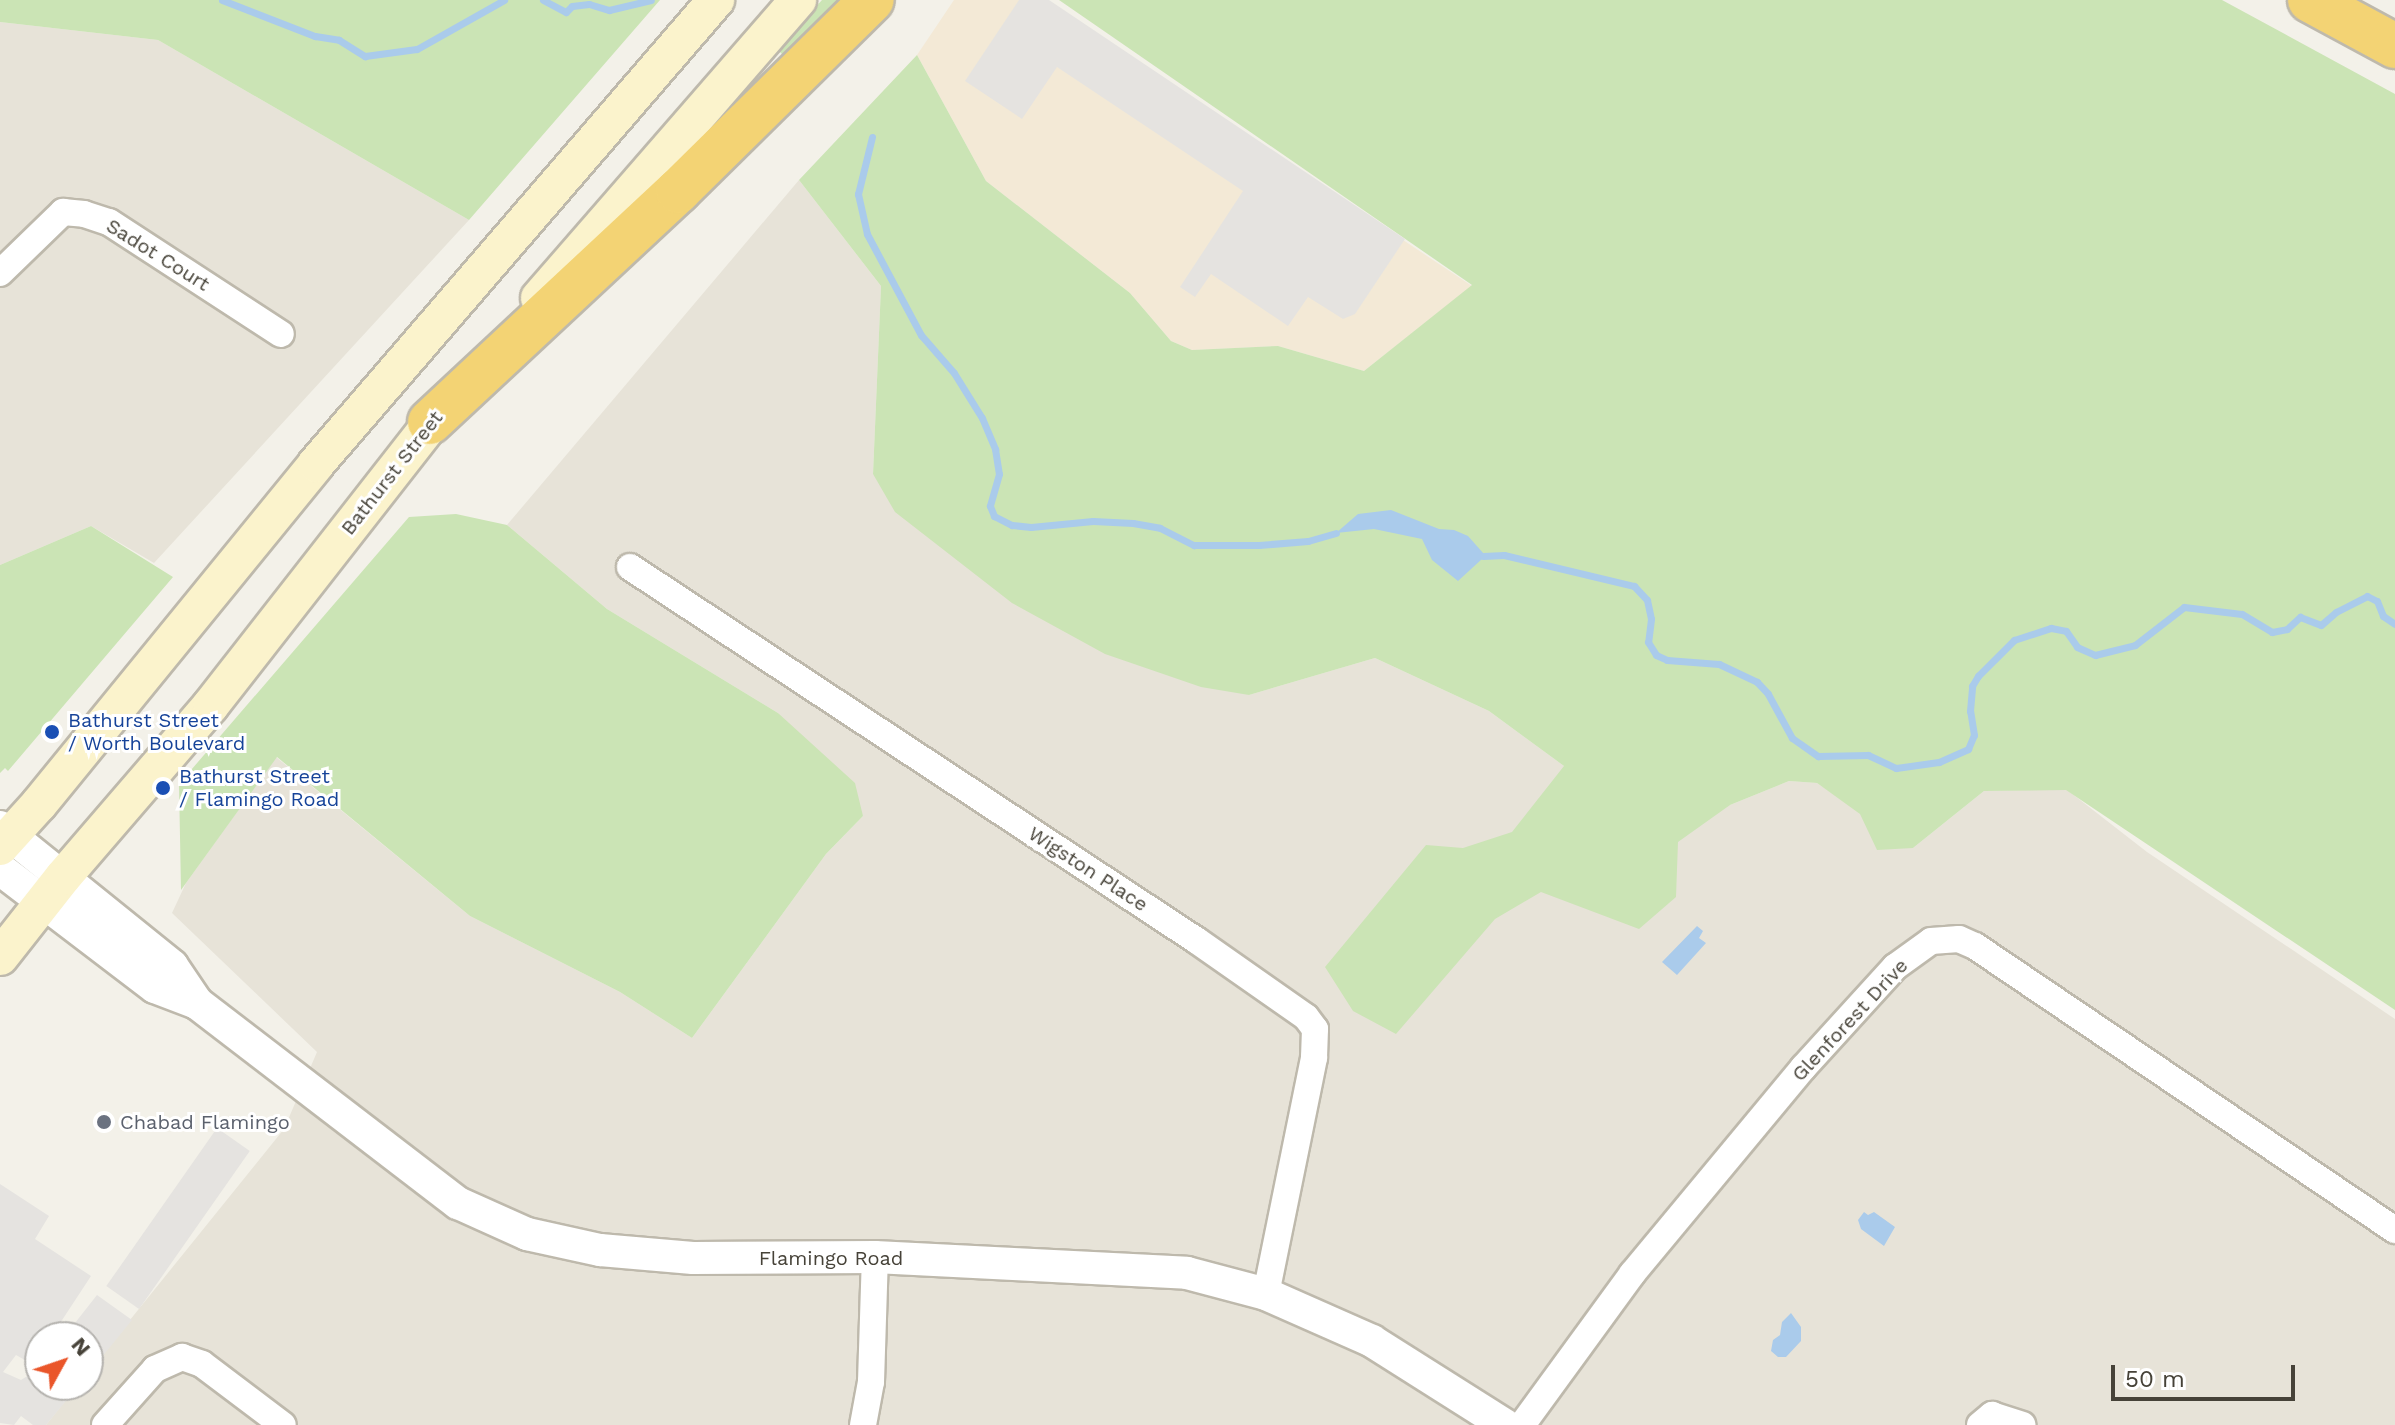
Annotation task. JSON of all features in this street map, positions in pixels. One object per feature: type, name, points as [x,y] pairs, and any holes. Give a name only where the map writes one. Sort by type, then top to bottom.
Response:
[{"type":"highway","points":[[430,422],[678,191],[872,0]]},
{"type":"highway","points":[[2310,0],[2395,46]]},
{"type":"main road","points":[[4,836],[316,464],[716,0]]},
{"type":"main road","name":"Bathurst Street","points":[[0,957],[211,705],[430,422],[798,0]]},
{"type":"street","name":"Sadot Court","points":[[0,273],[63,212],[84,214],[109,222],[281,334]]},
{"type":"street","name":"Wigston Place","points":[[630,567],[1196,940],[1306,1017],[1315,1029],[1314,1058],[1266,1294]]},
{"type":"street","points":[[4,836],[53,890]]},
{"type":"street","points":[[0,869],[53,890]]},
{"type":"street","name":"Flamingo Road","points":[[53,890],[155,987],[197,1003],[458,1203],[527,1234],[600,1250],[693,1258],[875,1257],[1187,1273],[1266,1294],[1372,1341],[1505,1425]]},
{"type":"street","name":"Glenforest Drive","points":[[1522,1425],[1632,1274],[1803,1068],[1895,967],[1931,941],[1959,939],[1975,946],[2395,1230]]},
{"type":"street","points":[[863,1425],[871,1382],[875,1257]]},
{"type":"street","points":[[105,1425],[155,1369],[182,1357],[202,1364],[283,1425]]},
{"type":"street","points":[[1980,1425],[1992,1415],[2022,1425]]},
{"type":"shaded area","points":[[954,0],[1043,0],[1472,286],[1364,371],[1278,346],[1192,350],[1171,341],[1130,293],[986,181],[917,55]]},
{"type":"shaded area","points":[[1019,0],[1049,0],[1405,239],[1355,314],[1343,319],[1308,297],[1288,326],[1211,274],[1195,297],[1180,287],[1243,191],[1057,67],[1022,119],[965,81]]},
{"type":"shaded area","points":[[0,22],[158,40],[469,220],[154,563],[91,526],[0,565]]},
{"type":"shaded area","points":[[799,180],[881,286],[873,474],[1249,695],[1375,658],[1489,711],[1564,766],[1730,805],[1789,781],[1817,783],[1913,848],[1984,791],[2066,789],[2147,852],[2395,1019],[2395,1425],[46,1425],[65,1401],[104,1401],[104,1352],[284,1129],[317,1052],[172,913],[186,883],[276,757],[470,916],[620,992],[692,1038],[826,854],[863,816],[778,713],[607,609],[507,525]]},
{"type":"shaded area","points":[[217,1128],[250,1151],[139,1309],[106,1286]]},
{"type":"shaded area","points":[[0,1184],[49,1216],[35,1239],[91,1276],[61,1321],[24,1321],[24,1360],[16,1355],[3,1372],[21,1380],[24,1378],[24,1401],[66,1401],[46,1425],[33,1425],[21,1416],[14,1425],[0,1423]]},
{"type":"shaded area","points":[[97,1295],[132,1320],[104,1354],[104,1321],[77,1321]]},
{"type":"green space","points":[[0,0],[660,0],[469,220],[158,40],[0,22]]},
{"type":"green space","points":[[822,0],[851,0],[789,61],[777,49]]},
{"type":"green space","points":[[1059,0],[2222,0],[2395,94],[2395,1010],[2066,790],[1984,791],[1913,848],[1877,850],[1860,814],[1817,783],[1789,781],[1730,805],[1678,842],[1676,897],[1639,929],[1541,892],[1495,919],[1396,1034],[1353,1011],[1325,967],[1426,845],[1463,848],[1512,832],[1564,766],[1489,711],[1375,658],[1249,695],[1201,687],[1105,654],[1012,603],[895,512],[873,474],[881,286],[799,180],[917,55],[986,181],[1130,293],[1171,341],[1192,350],[1278,346],[1364,371],[1472,285]]},
{"type":"green space","points":[[456,514],[507,525],[607,609],[778,713],[855,783],[863,816],[826,854],[692,1038],[620,992],[470,916],[277,757],[181,890],[179,784],[409,517]]},
{"type":"green space","points":[[91,526],[173,577],[8,771],[5,768],[0,773],[0,565]]},
{"type":"water","points":[[1391,510],[1439,529],[1454,530],[1468,536],[1484,554],[1482,559],[1458,581],[1432,560],[1422,539],[1374,529],[1336,533],[1358,514]]},
{"type":"water","points":[[1697,926],[1703,931],[1699,938],[1706,943],[1677,975],[1662,962]]},
{"type":"water","points":[[1864,1212],[1868,1215],[1874,1212],[1895,1227],[1884,1246],[1861,1229],[1858,1220]]},
{"type":"water","points":[[1791,1313],[1801,1327],[1801,1341],[1786,1357],[1778,1357],[1771,1351],[1773,1340],[1780,1335],[1782,1322]]},
{"type":"waterway","points":[[222,0],[315,36],[339,40],[365,56],[417,49],[504,0]]},
{"type":"waterway","points":[[543,0],[566,12],[572,6],[589,4],[609,10],[651,0]]},
{"type":"waterway","points":[[872,137],[858,194],[867,234],[921,335],[954,373],[982,418],[995,449],[999,474],[990,506],[994,516],[1012,525],[1031,527],[1093,521],[1133,523],[1160,528],[1194,545],[1308,541],[1336,533]]},
{"type":"waterway","points":[[1483,556],[1504,555],[1634,586],[1647,600],[1651,619],[1648,642],[1656,655],[1667,660],[1719,664],[1757,682],[1768,694],[1792,738],[1818,756],[1868,755],[1896,768],[1939,762],[1968,749],[1974,735],[1970,711],[1972,686],[1978,676],[2014,640],[2051,628],[2066,631],[2077,647],[2095,655],[2135,645],[2184,607],[2242,614],[2272,632],[2287,629],[2300,617],[2321,625],[2336,612],[2367,596],[2377,601],[2383,616],[2395,624]]},
{"type":"place","name":"Bathurst Street / Worth Boulevard","points":[[52,732]]},
{"type":"place","name":"Bathurst Street / Flamingo Road","points":[[163,788]]},
{"type":"place","name":"Chabad Flamingo","points":[[104,1122]]}]
